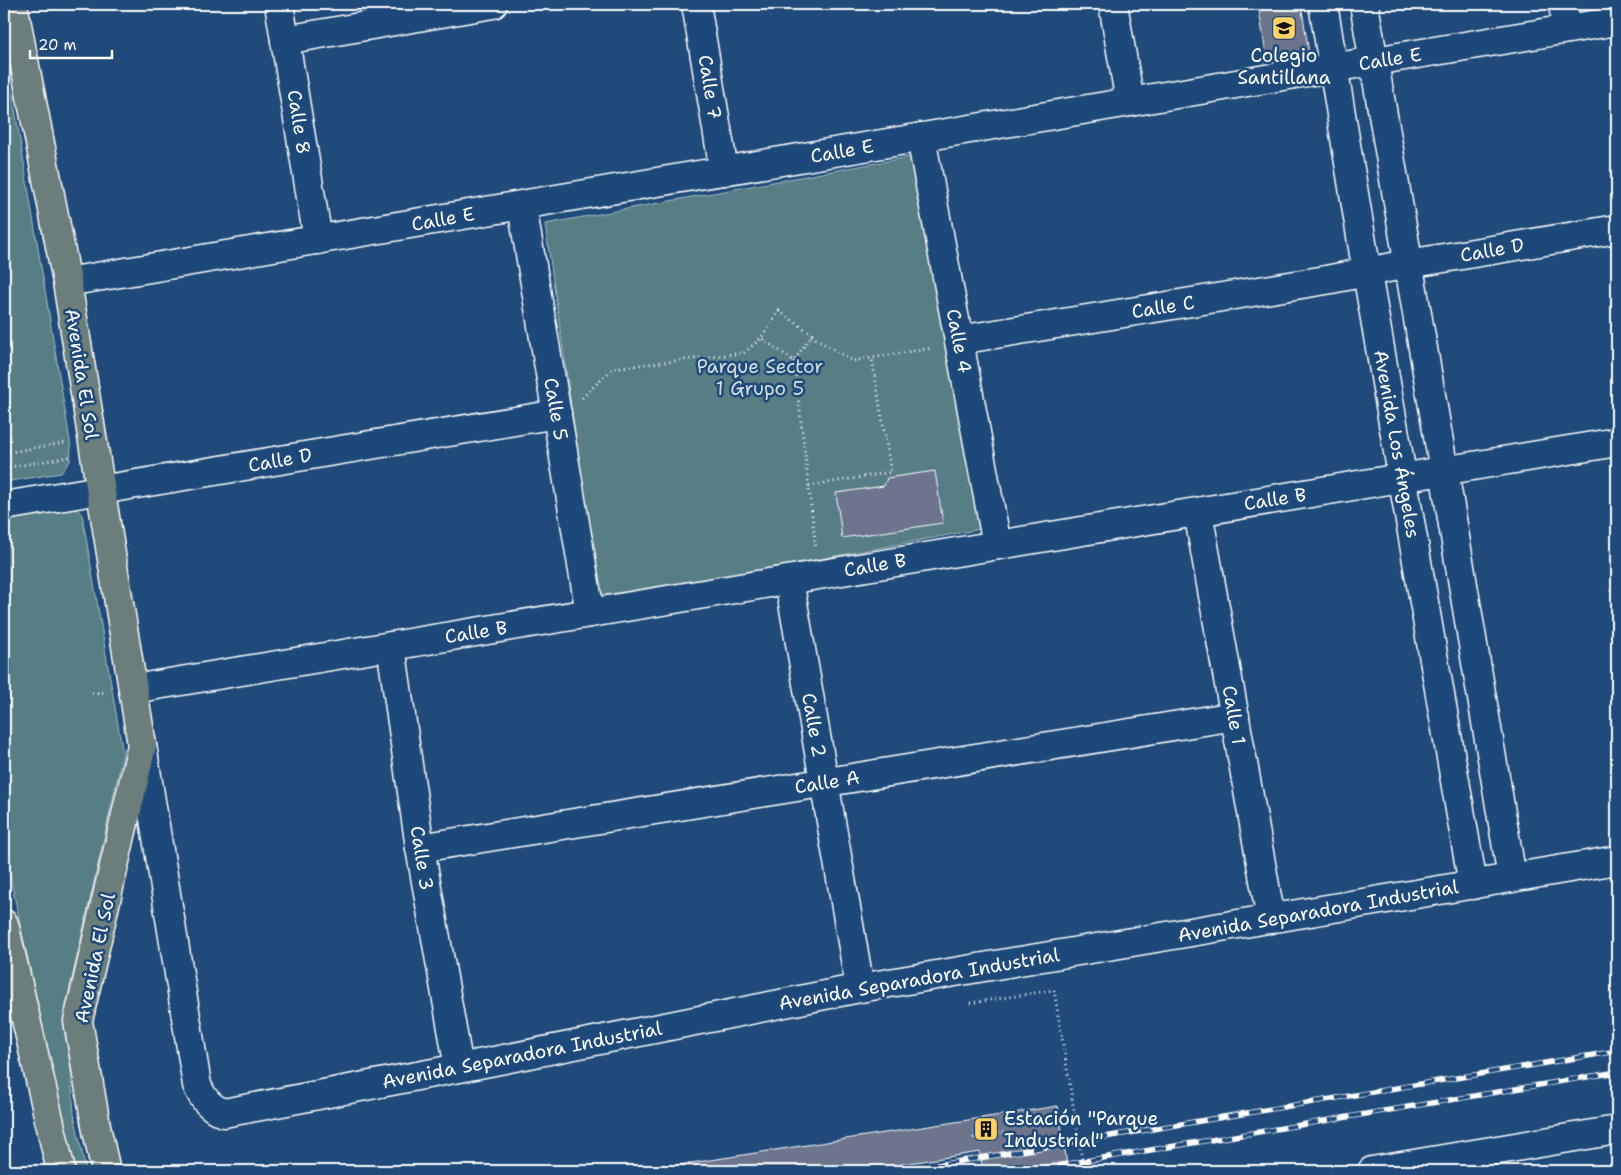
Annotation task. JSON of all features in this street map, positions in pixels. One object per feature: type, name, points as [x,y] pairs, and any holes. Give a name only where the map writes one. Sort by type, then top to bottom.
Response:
[{"type":"main road","name":"Avenida El Sol","points":[[12,4],[67,282],[142,745],[78,1021],[97,1131],[106,1171]]},
{"type":"main road","points":[[4,924],[61,1171]]},
{"type":"street","name":"Calle 8","points":[[279,4],[318,240]]},
{"type":"street","points":[[285,40],[493,4]]},
{"type":"street","name":"Calle 7","points":[[696,4],[724,171]]},
{"type":"street","points":[[1113,4],[1130,102]]},
{"type":"street","name":"Avenida Los Ángeles","points":[[1322,4],[1473,885]]},
{"type":"street","points":[[1364,4],[1512,878]]},
{"type":"street","name":"Calle E","points":[[67,282],[1374,62],[1565,16],[1617,21]]},
{"type":"street","name":"Calle 4","points":[[921,138],[997,545]]},
{"type":"street","name":"Calle 5","points":[[522,206],[590,613]]},
{"type":"street","name":"Calle D","points":[[1367,273],[1408,264],[1617,229]]},
{"type":"street","name":"Calle C","points":[[959,342],[1367,273]]},
{"type":"street","name":"Calle D","points":[[4,506],[557,412]]},
{"type":"street","name":"Calle B","points":[[133,689],[1617,442]]},
{"type":"street","name":"Calle 1","points":[[1198,512],[1271,919]]},
{"type":"street","name":"Calle 2","points":[[789,580],[860,988]]},
{"type":"street","name":"Calle 3","points":[[391,646],[420,848],[459,1068]]},
{"type":"street","name":"Calle A","points":[[420,848],[1235,716]]},
{"type":"street","name":"Avenida El Sol","points":[[142,745],[197,1085],[201,1095],[208,1104],[215,1110],[224,1113]]},
{"type":"street","name":"Avenida Separadora Industrial","points":[[224,1113],[860,988],[1617,860]]},
{"type":"street","points":[[1372,1171],[1617,1130]]},
{"type":"path","points":[[557,412],[574,405],[613,368],[744,353],[761,338],[779,311],[812,334],[811,336],[853,361],[959,342]]},
{"type":"path","points":[[811,336],[794,361],[820,574]]},
{"type":"path","points":[[761,338],[794,361]]},
{"type":"path","points":[[809,486],[891,472],[872,358]]},
{"type":"path","points":[[4,453],[93,446]]},
{"type":"path","points":[[4,468],[93,446]]},
{"type":"path","points":[[970,1002],[1054,990],[1084,1171]]},
{"type":"path","points":[[973,1138],[1007,1132]]},
{"type":"green space","points":[[4,43],[71,447],[70,461],[61,473],[4,482]]},
{"type":"green space","name":"Parque Sector 1 Grupo 5","points":[[914,156],[981,529],[599,600],[545,224]]},
{"type":"green space","points":[[71,504],[82,514],[123,754],[66,1005],[74,1114],[86,1171],[74,1171],[4,849],[4,515]]},
{"type":"building","name":"Colegio Santillana","points":[[1258,4],[1301,4],[1309,53],[1267,60]]},
{"type":"building","points":[[935,471],[943,523],[842,538],[836,493],[884,486],[887,478]]},
{"type":"building","name":"Estación \"Parque Industrial\"","points":[[1058,1106],[1068,1171],[983,1171],[980,1152],[859,1171],[640,1171]]},
{"type":"railway","points":[[902,1171],[1617,1051]]},
{"type":"railway","points":[[1025,1171],[1617,1072]]},
{"type":"place","name":"Colegio Santillana","points":[[1284,28]]},
{"type":"place","name":"Estación \"Parque Industrial\"","points":[[986,1129]]}]
